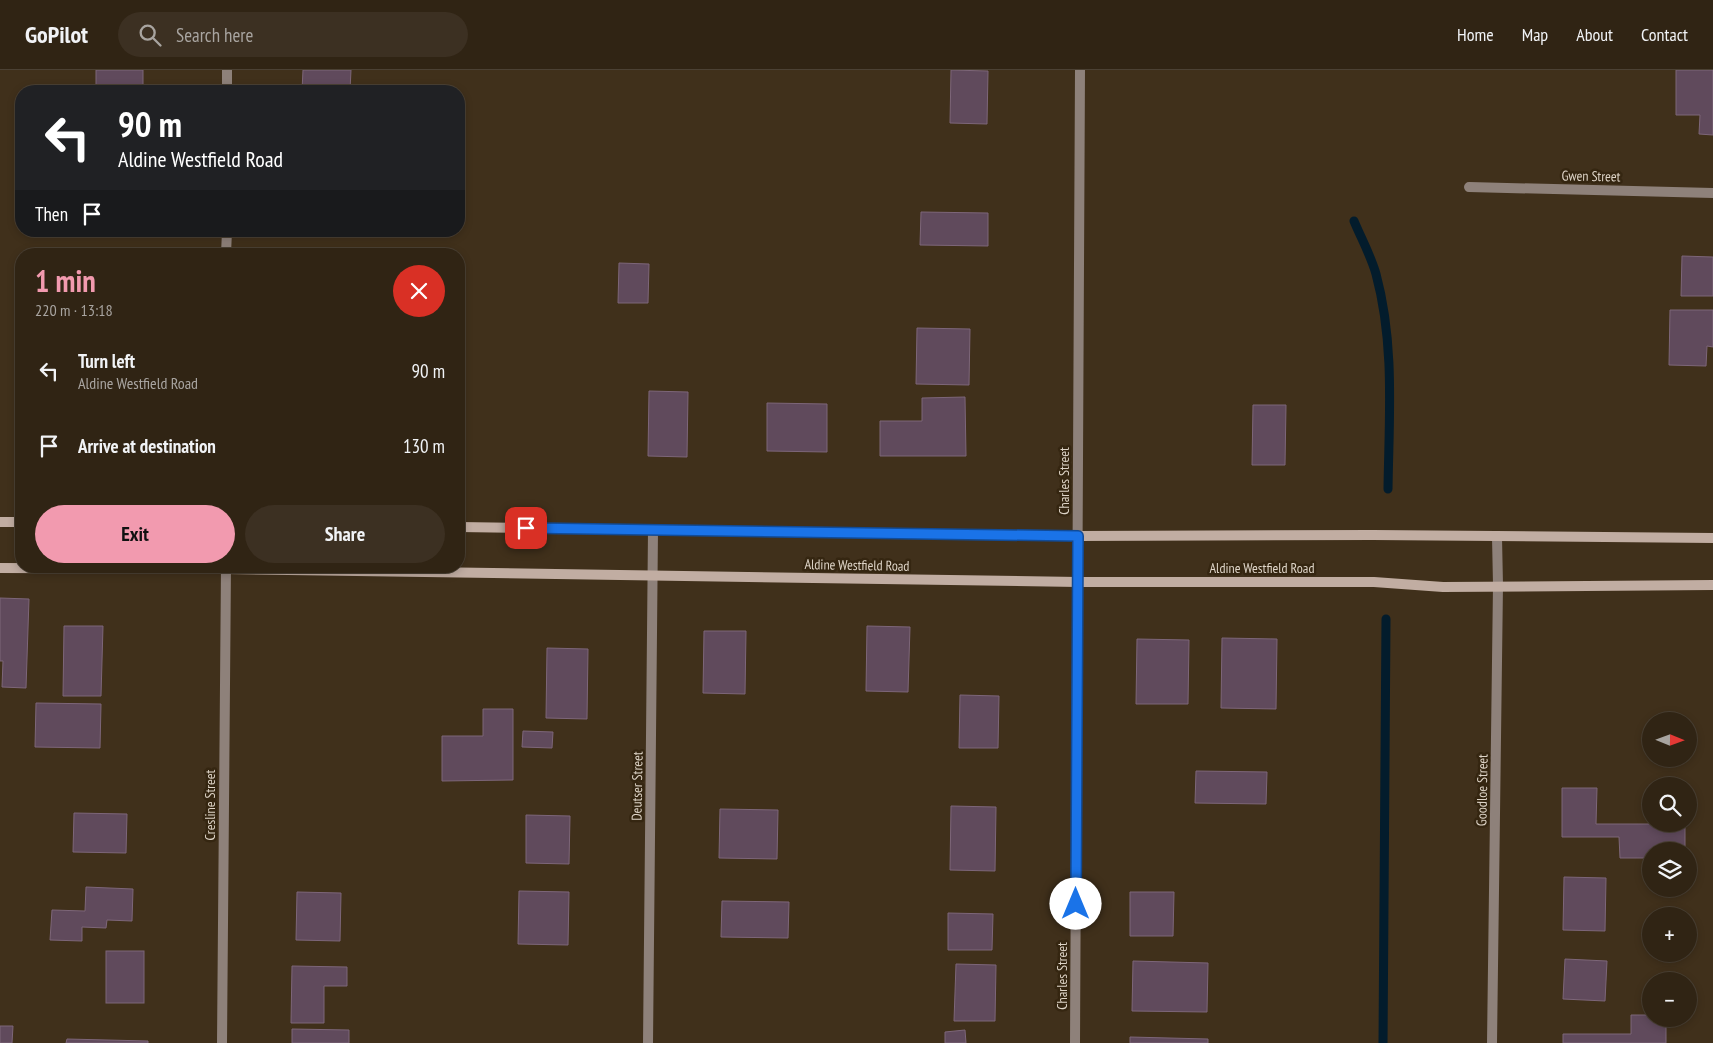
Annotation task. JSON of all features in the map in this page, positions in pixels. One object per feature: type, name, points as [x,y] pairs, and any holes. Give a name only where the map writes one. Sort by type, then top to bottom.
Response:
[{"type":"main road","points":[[0,522],[15,522]]},
{"type":"main road","points":[[465,526],[1078,536],[1713,538]]},
{"type":"main road","name":"Aldine Westfield Road","points":[[0,568],[15,568]]},
{"type":"main road","name":"Aldine Westfield Road","points":[[465,572],[1078,582],[1374,582],[1444,587],[1498,585],[1713,585]]},
{"type":"street","points":[[227,70],[227,85]]},
{"type":"street","name":"Charles Street","points":[[1075,1043],[1080,70]]},
{"type":"street","name":"Gwen Street","points":[[1469,187],[1713,193]]},
{"type":"street","name":"Deutser Street","points":[[648,1043],[653,530]]},
{"type":"street","name":"Goodloe Street","points":[[1492,1043],[1498,537]]},
{"type":"street","name":"Cresline Street","points":[[222,1043],[226,573]]},
{"type":"building","points":[[96,70],[143,70],[143,85],[96,85]]},
{"type":"building","points":[[303,70],[351,70],[350,85],[302,85]]},
{"type":"building","points":[[951,70],[988,71],[987,124],[950,123]]},
{"type":"building","points":[[1676,70],[1713,70],[1713,135],[1699,134],[1700,115],[1676,115]]},
{"type":"building","points":[[921,212],[988,213],[988,246],[920,245]]},
{"type":"building","points":[[1682,256],[1713,257],[1713,296],[1681,296]]},
{"type":"building","points":[[619,263],[649,264],[648,303],[618,303]]},
{"type":"building","points":[[1670,310],[1713,310],[1713,347],[1707,346],[1706,366],[1669,365]]},
{"type":"building","points":[[917,328],[970,329],[969,385],[916,384]]},
{"type":"building","points":[[649,391],[688,392],[687,457],[648,456]]},
{"type":"building","points":[[965,397],[966,456],[880,456],[880,421],[922,421],[922,398]]},
{"type":"building","points":[[767,403],[827,404],[827,452],[767,451]]},
{"type":"building","points":[[1253,405],[1286,405],[1285,465],[1252,465]]},
{"type":"building","points":[[0,598],[29,599],[26,688],[2,687],[3,661],[0,661]]},
{"type":"building","points":[[64,626],[103,626],[101,696],[63,696]]},
{"type":"building","points":[[867,626],[910,627],[908,692],[866,691]]},
{"type":"building","points":[[704,631],[746,631],[745,694],[703,693]]},
{"type":"building","points":[[1222,638],[1277,639],[1276,709],[1221,708]]},
{"type":"building","points":[[1137,639],[1189,640],[1188,704],[1136,704]]},
{"type":"building","points":[[547,648],[588,649],[587,719],[546,718]]},
{"type":"building","points":[[960,695],[999,696],[998,748],[959,748]]},
{"type":"building","points":[[36,703],[101,704],[100,748],[35,747]]},
{"type":"building","points":[[483,709],[513,709],[513,780],[442,781],[442,736],[483,736]]},
{"type":"building","points":[[523,731],[553,732],[552,748],[522,747]]},
{"type":"building","points":[[1196,771],[1267,772],[1266,804],[1195,803]]},
{"type":"building","points":[[1562,788],[1597,788],[1596,824],[1642,824],[1642,832],[1685,832],[1685,842],[1642,842],[1642,858],[1620,858],[1619,837],[1562,837]]},
{"type":"building","points":[[951,806],[996,807],[995,871],[950,870]]},
{"type":"building","points":[[720,809],[778,810],[777,859],[719,858]]},
{"type":"building","points":[[74,813],[127,814],[126,853],[73,852]]},
{"type":"building","points":[[526,815],[570,816],[569,864],[526,863]]},
{"type":"building","points":[[1564,877],[1606,878],[1605,931],[1563,930]]},
{"type":"building","points":[[86,887],[133,889],[132,921],[107,920],[106,928],[82,927],[82,941],[50,940],[52,910],[85,911]]},
{"type":"building","points":[[519,891],[569,892],[568,945],[518,944]]},
{"type":"building","points":[[297,892],[341,893],[340,941],[296,940]]},
{"type":"building","points":[[1130,892],[1174,892],[1173,936],[1130,936]]},
{"type":"building","points":[[722,901],[789,902],[788,938],[721,937]]},
{"type":"building","points":[[948,913],[993,914],[992,950],[948,950]]},
{"type":"building","points":[[106,951],[144,951],[144,1003],[106,1003]]},
{"type":"building","points":[[1565,959],[1607,961],[1605,1001],[1563,999]]},
{"type":"building","points":[[1133,961],[1208,963],[1207,1012],[1132,1011]]},
{"type":"building","points":[[956,964],[996,965],[995,1021],[954,1021]]},
{"type":"building","points":[[292,966],[347,967],[347,986],[324,986],[324,1023],[291,1023]]},
{"type":"building","points":[[1631,1015],[1642,1015],[1642,1027],[1666,1027],[1666,1043],[1563,1043],[1563,1034],[1631,1034]]},
{"type":"building","points":[[0,1026],[13,1026],[12,1043],[0,1043]]},
{"type":"building","points":[[292,1029],[349,1030],[349,1043],[292,1043]]},
{"type":"building","points":[[965,1030],[966,1043],[945,1043],[945,1032]]},
{"type":"building","points":[[1130,1037],[1208,1039],[1208,1043],[1130,1043]]},
{"type":"building","points":[[67,1039],[148,1041],[148,1043],[66,1043]]},
{"type":"waterway","points":[[1354,221],[1376,274],[1386,327],[1390,381],[1388,489]]},
{"type":"waterway","points":[[1383,1043],[1386,619]]},
{"type":"route","points":[[526,528],[1078,536],[1076,904]]}]
